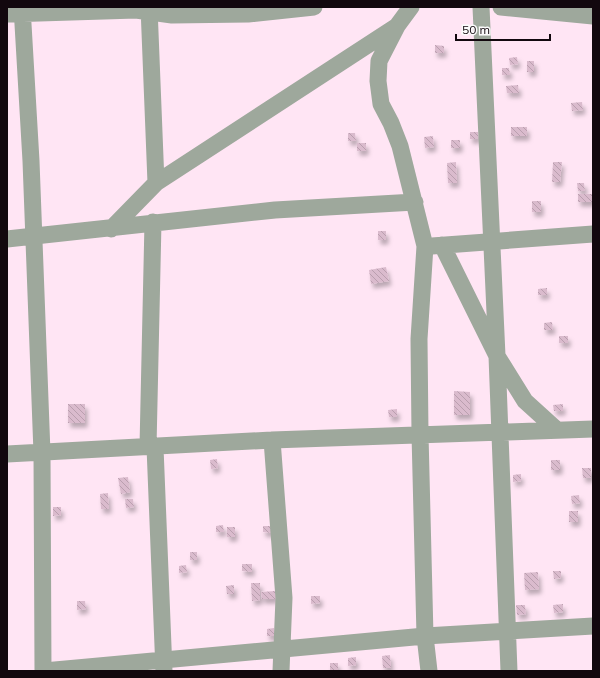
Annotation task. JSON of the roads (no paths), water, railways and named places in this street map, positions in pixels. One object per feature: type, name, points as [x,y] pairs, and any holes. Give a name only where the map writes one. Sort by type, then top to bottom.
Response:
[{"type":"street","points":[[314,7],[248,14],[172,15],[149,9],[17,11],[31,161],[42,453],[44,671],[163,666],[280,650],[425,636],[593,626]]},
{"type":"street","points":[[411,7],[397,26],[380,61],[380,96],[381,104],[392,122],[400,146],[425,246],[419,340],[425,636],[429,671]]},
{"type":"street","points":[[481,7],[497,356],[509,671]]},
{"type":"street","points":[[501,7],[593,16]]},
{"type":"street","points":[[149,9],[156,183]]},
{"type":"street","points":[[111,229],[156,183],[397,26]]},
{"type":"street","points":[[7,239],[111,229],[153,222],[274,210],[415,202]]},
{"type":"street","points":[[153,222],[152,447],[163,666]]},
{"type":"street","points":[[425,246],[491,240],[593,234]]},
{"type":"street","points":[[442,245],[497,356],[525,401],[557,430]]},
{"type":"street","points":[[7,454],[272,440],[593,429]]},
{"type":"street","points":[[272,440],[284,598],[280,650],[281,671]]}]
